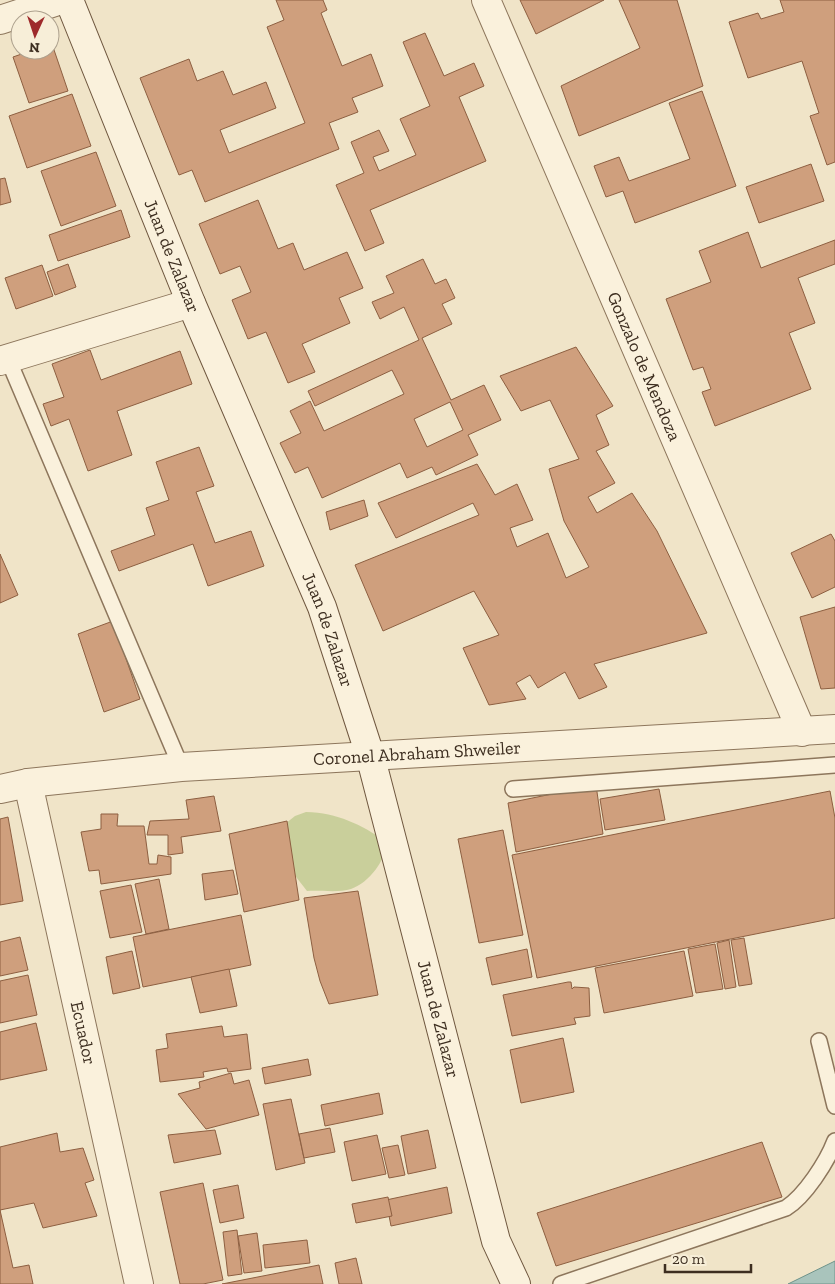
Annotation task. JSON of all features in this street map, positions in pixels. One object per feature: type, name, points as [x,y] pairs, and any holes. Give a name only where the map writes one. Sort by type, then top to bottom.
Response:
[{"type":"street","points":[[0,20],[61,0]]},
{"type":"street","name":"Juan de Zalazar","points":[[69,0],[191,302],[322,607],[370,755],[496,1240],[516,1284]]},
{"type":"street","name":"Gonzalo de Mendoza","points":[[486,0],[802,732]]},
{"type":"street","points":[[4,360],[191,302]]},
{"type":"street","name":"Coronel Abraham Shweiler","points":[[0,789],[28,783],[181,768],[370,755],[835,729]]},
{"type":"street","name":"Ecuador","points":[[28,783],[134,1282]]},
{"type":"lane","points":[[4,360],[181,768]]},
{"type":"lane","points":[[513,789],[835,764]]},
{"type":"lane","points":[[819,1041],[835,1106]]},
{"type":"lane","points":[[561,1284],[786,1208],[794,1203],[822,1167],[835,1141]]},
{"type":"green space","points":[[306,812],[339,817],[387,842],[380,863],[370,876],[351,889],[307,891],[293,873],[285,824],[295,816]]},
{"type":"water","points":[[835,1261],[835,1284],[788,1284]]},
{"type":"building","points":[[276,0],[323,0],[327,10],[321,13],[342,66],[371,54],[383,86],[352,98],[358,112],[329,123],[339,149],[205,202],[192,170],[179,175],[140,78],[189,59],[197,81],[223,71],[233,95],[266,82],[276,108],[220,130],[229,153],[305,123],[267,27],[284,20]]},
{"type":"building","points":[[520,0],[604,0],[536,34]]},
{"type":"building","points":[[619,0],[677,0],[703,86],[579,136],[561,86],[640,48]]},
{"type":"building","points":[[780,0],[835,0],[835,162],[827,165],[810,116],[819,113],[802,61],[748,78],[729,22],[758,13],[761,19],[784,12]]},
{"type":"building","points":[[425,33],[444,76],[474,63],[484,86],[459,97],[486,161],[370,210],[384,243],[365,251],[336,185],[364,173],[351,142],[379,130],[389,151],[373,157],[379,171],[416,155],[400,119],[430,106],[403,42]]},
{"type":"building","points":[[14,60],[57,60],[68,91],[29,103]]},
{"type":"building","points":[[702,91],[736,186],[635,223],[623,191],[606,197],[594,166],[619,157],[629,181],[690,159],[669,103]]},
{"type":"building","points":[[72,94],[91,146],[27,168],[9,116]]},
{"type":"building","points":[[96,152],[116,206],[61,226],[41,171]]},
{"type":"building","points":[[811,164],[824,201],[759,223],[746,187]]},
{"type":"building","points":[[5,178],[11,202],[0,205],[0,179]]},
{"type":"building","points":[[258,200],[278,249],[293,243],[304,270],[347,252],[363,288],[339,298],[350,323],[302,344],[315,372],[288,383],[266,332],[248,339],[232,300],[251,292],[240,266],[220,274],[199,224]]},
{"type":"building","points":[[121,210],[130,237],[58,261],[49,235]]},
{"type":"building","points":[[748,232],[761,268],[835,240],[835,264],[798,278],[815,323],[789,333],[811,389],[715,426],[702,392],[711,389],[703,367],[693,370],[666,299],[711,282],[699,251]]},
{"type":"building","points":[[423,259],[435,284],[446,279],[455,298],[442,304],[452,324],[422,338],[451,400],[484,385],[501,420],[468,435],[478,455],[436,475],[432,467],[407,478],[400,463],[322,498],[308,467],[295,473],[280,443],[301,433],[290,411],[310,401],[324,431],[404,394],[392,370],[315,406],[308,391],[419,340],[404,307],[380,319],[372,302],[394,293],[386,276]],"holes":[[[450,402],[463,430],[427,447],[414,419]]]},
{"type":"building","points":[[68,264],[76,287],[55,295],[47,272]]},
{"type":"building","points":[[42,265],[53,296],[16,309],[5,278]]},
{"type":"building","points":[[576,347],[613,406],[596,415],[609,445],[596,451],[615,483],[588,497],[597,513],[632,493],[657,531],[707,633],[594,664],[607,687],[579,699],[565,672],[538,688],[530,675],[516,683],[526,699],[489,705],[463,648],[499,635],[474,591],[383,631],[355,565],[479,515],[473,503],[396,538],[378,503],[477,464],[495,495],[517,484],[533,520],[510,528],[517,547],[548,533],[566,578],[589,567],[564,521],[549,469],[579,459],[550,400],[521,411],[500,376]]},
{"type":"building","points":[[90,350],[101,380],[180,351],[192,384],[117,411],[132,455],[88,471],[69,419],[51,426],[43,404],[64,397],[52,364]]},
{"type":"building","points":[[199,447],[214,486],[196,492],[215,543],[251,531],[264,566],[208,586],[193,544],[119,571],[111,551],[155,535],[146,508],[169,500],[156,462]]},
{"type":"building","points":[[364,500],[368,516],[330,530],[326,512]]},
{"type":"building","points":[[831,534],[835,541],[835,587],[812,598],[791,553]]},
{"type":"building","points":[[0,554],[18,595],[0,603]]},
{"type":"building","points":[[835,607],[835,688],[821,689],[800,617]]},
{"type":"building","points":[[113,621],[140,699],[104,712],[78,634]]},
{"type":"building","points":[[596,785],[603,834],[516,852],[508,803]]},
{"type":"building","points":[[659,789],[665,820],[605,830],[600,799]]},
{"type":"building","points":[[830,791],[835,818],[835,918],[537,978],[512,855]]},
{"type":"building","points":[[214,796],[221,831],[181,837],[183,853],[168,855],[168,835],[147,835],[150,821],[189,819],[186,800]]},
{"type":"building","points":[[101,814],[118,814],[117,826],[144,826],[149,864],[157,864],[158,855],[171,857],[171,874],[101,884],[99,870],[89,871],[81,832],[101,829]]},
{"type":"building","points":[[8,817],[23,901],[0,905],[0,819]]},
{"type":"building","points":[[287,821],[299,900],[244,912],[229,834]]},
{"type":"building","points":[[503,830],[523,935],[479,943],[458,839]]},
{"type":"building","points":[[233,870],[238,894],[205,900],[202,874]]},
{"type":"building","points":[[159,879],[169,929],[146,934],[135,884]]},
{"type":"building","points":[[131,885],[142,932],[110,938],[100,891]]},
{"type":"building","points":[[358,891],[378,995],[329,1004],[314,958],[304,898]]},
{"type":"building","points":[[241,915],[251,965],[143,987],[133,937]]},
{"type":"building","points":[[20,937],[28,970],[0,976],[0,942]]},
{"type":"building","points":[[744,938],[752,984],[739,986],[731,940]]},
{"type":"building","points":[[729,940],[736,987],[725,989],[717,943]]},
{"type":"building","points":[[715,944],[723,989],[696,993],[688,949]]},
{"type":"building","points":[[527,949],[532,977],[492,985],[486,958]]},
{"type":"building","points":[[132,951],[140,988],[113,994],[106,957]]},
{"type":"building","points":[[684,951],[693,996],[604,1013],[595,968]]},
{"type":"building","points":[[229,969],[237,1006],[200,1013],[191,977]]},
{"type":"building","points":[[28,975],[37,1015],[0,1023],[0,981]]},
{"type":"building","points":[[571,982],[572,989],[574,987],[589,988],[590,1016],[574,1018],[576,1024],[512,1036],[503,995]]},
{"type":"building","points":[[36,1023],[47,1070],[0,1080],[0,1032]]},
{"type":"building","points":[[222,1026],[224,1037],[247,1034],[251,1069],[228,1072],[227,1068],[203,1072],[204,1077],[160,1082],[156,1050],[168,1048],[166,1034]]},
{"type":"building","points":[[563,1038],[574,1092],[521,1103],[510,1050]]},
{"type":"building","points":[[308,1059],[311,1075],[265,1084],[262,1068]]},
{"type":"building","points":[[231,1073],[234,1084],[249,1080],[259,1115],[206,1129],[178,1094],[200,1088],[199,1082]]},
{"type":"building","points":[[379,1093],[383,1114],[325,1126],[321,1105]]},
{"type":"building","points":[[291,1099],[305,1163],[276,1170],[263,1104]]},
{"type":"building","points":[[330,1128],[335,1152],[304,1158],[299,1134]]},
{"type":"building","points":[[215,1130],[221,1154],[174,1163],[168,1135]]},
{"type":"building","points":[[428,1130],[436,1168],[408,1174],[401,1136]]},
{"type":"building","points":[[57,1133],[60,1152],[83,1148],[94,1180],[85,1183],[97,1216],[43,1228],[34,1203],[0,1210],[0,1147]]},
{"type":"building","points":[[377,1135],[386,1174],[352,1181],[344,1142]]},
{"type":"building","points":[[762,1142],[782,1197],[556,1266],[537,1213]]},
{"type":"building","points":[[398,1145],[405,1175],[389,1178],[382,1148]]},
{"type":"building","points":[[203,1183],[223,1280],[203,1284],[180,1284],[160,1192]]},
{"type":"building","points":[[238,1185],[244,1218],[220,1223],[213,1190]]},
{"type":"building","points":[[447,1187],[452,1213],[391,1226],[386,1200]]},
{"type":"building","points":[[388,1197],[392,1216],[356,1223],[352,1204]]},
{"type":"building","points":[[0,1210],[13,1268],[29,1265],[33,1284],[0,1284]]},
{"type":"building","points":[[237,1230],[242,1274],[228,1276],[223,1232]]},
{"type":"building","points":[[257,1233],[262,1271],[244,1273],[238,1236]]},
{"type":"building","points":[[307,1240],[310,1263],[265,1268],[263,1245]]},
{"type":"building","points":[[356,1258],[362,1284],[339,1284],[335,1263]]},
{"type":"building","points":[[319,1265],[323,1284],[222,1284]]}]
